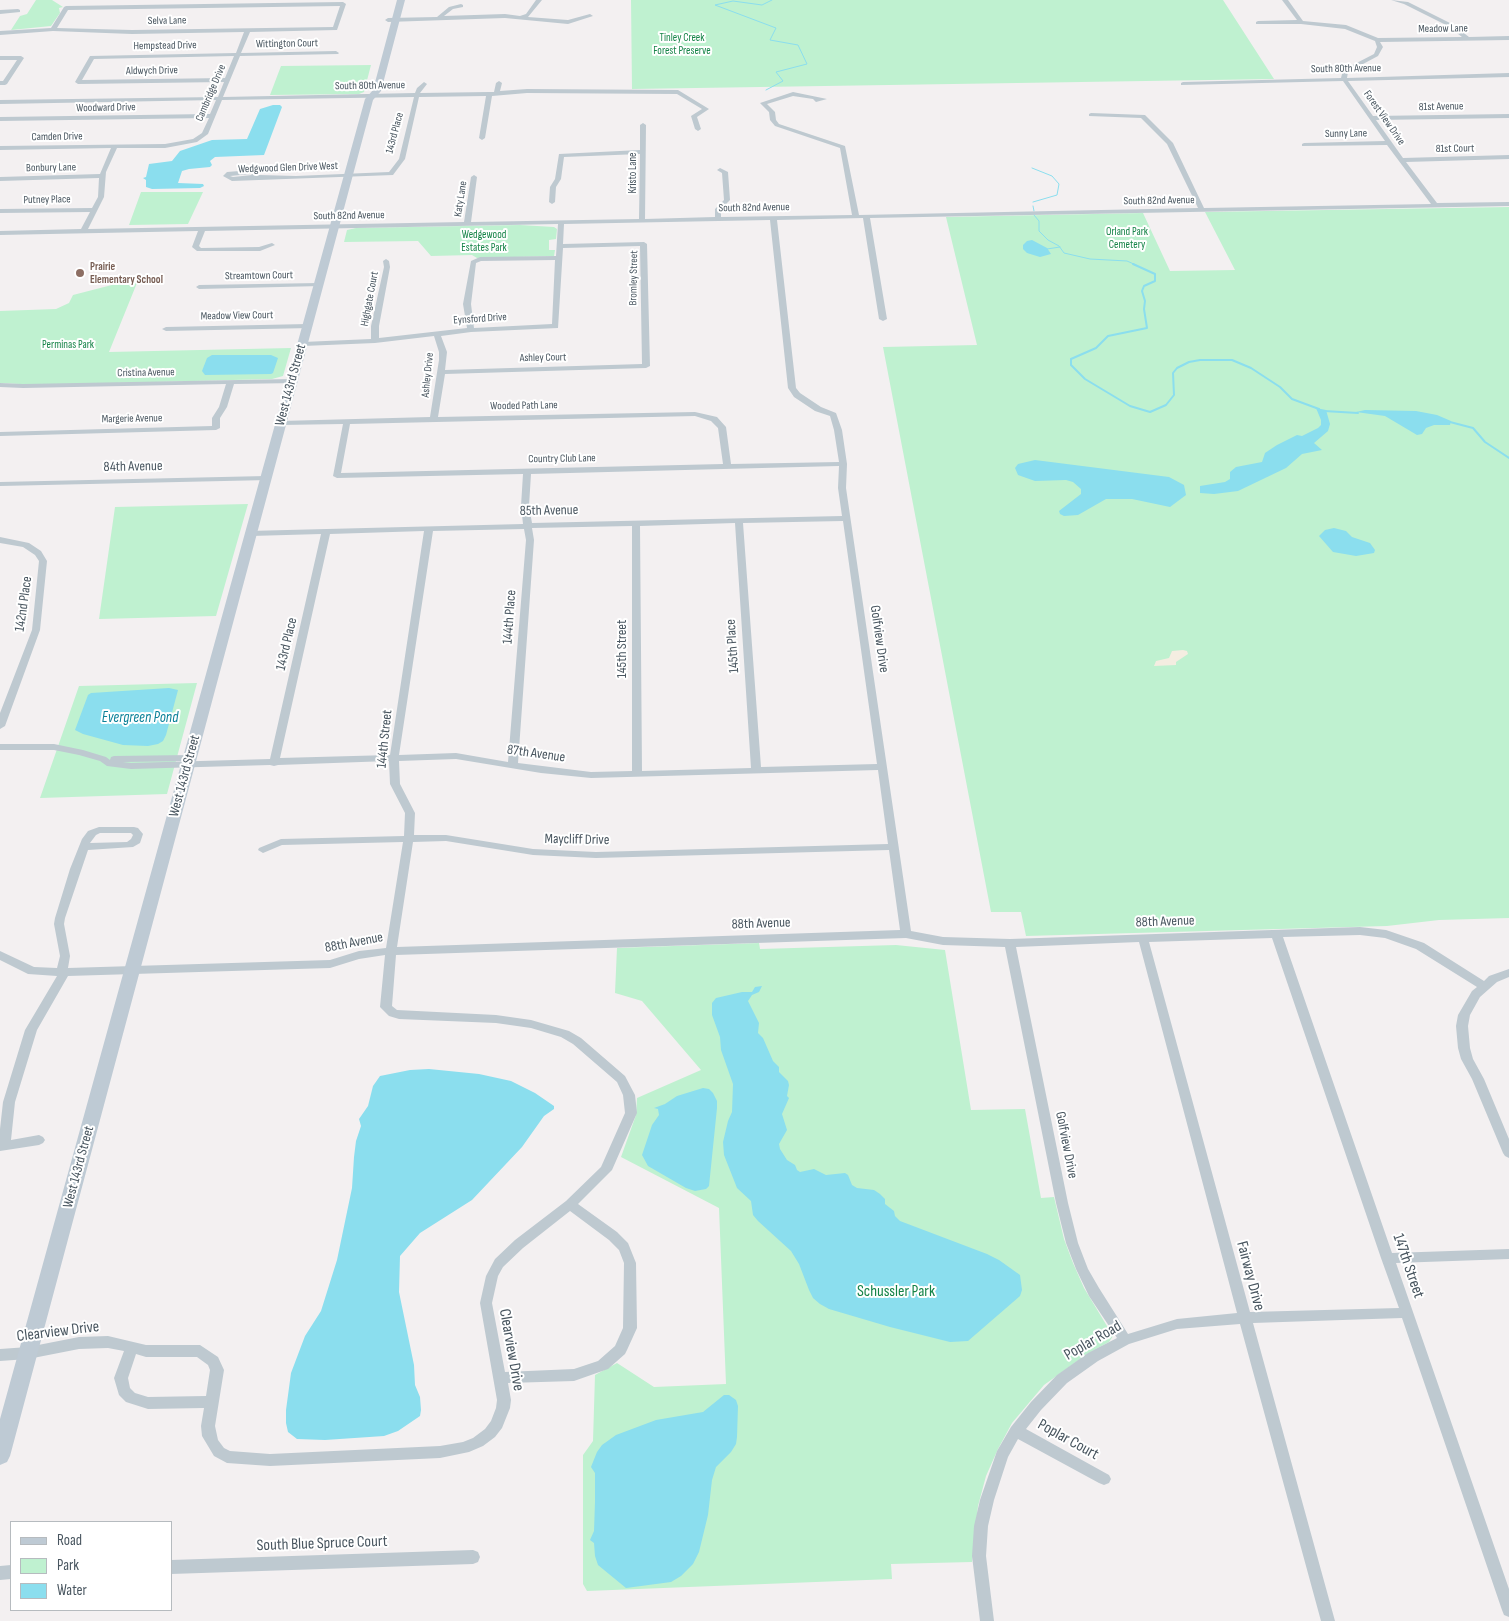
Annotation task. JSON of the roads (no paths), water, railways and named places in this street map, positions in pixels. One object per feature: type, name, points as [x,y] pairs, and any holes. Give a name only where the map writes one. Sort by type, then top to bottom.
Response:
[{"type":"main road","name":"West 143rd Street","points":[[392,20],[393,0]]},
{"type":"main road","name":"West 143rd Street","points":[[0,1456],[349,176],[370,96],[368,92],[392,20],[401,0]]},
{"type":"street","points":[[519,18],[528,15],[539,0]]},
{"type":"street","points":[[1285,0],[1301,22]]},
{"type":"street","points":[[1394,0],[1407,2],[1450,25],[1468,39]]},
{"type":"street","name":"Selva Lane","points":[[0,33],[53,29],[132,32],[335,28],[342,4],[66,8],[53,29]]},
{"type":"street","points":[[437,19],[451,8],[461,6]]},
{"type":"street","points":[[0,12],[18,11]]},
{"type":"street","points":[[392,20],[505,16],[568,22],[590,16]]},
{"type":"street","points":[[1258,23],[1301,22],[1346,26],[1377,40],[1380,48],[1376,55],[1345,71],[1344,79]]},
{"type":"street","name":"Cambridge Drive","points":[[115,146],[165,146],[189,143],[205,134],[248,30]]},
{"type":"street","name":"Meadow Lane","points":[[1377,40],[1509,38]]},
{"type":"street","name":"Wittington Court","points":[[238,55],[336,53]]},
{"type":"street","name":"Hempstead Drive","points":[[78,82],[92,57],[238,55]]},
{"type":"street","points":[[0,58],[21,58],[2,83]]},
{"type":"street","name":"South 80th Avenue","points":[[1183,84],[1509,76]]},
{"type":"street","name":"Forest View Drive","points":[[1344,79],[1373,118],[1388,143],[1436,206]]},
{"type":"street","name":"Aldwych Drive","points":[[78,82],[227,80]]},
{"type":"street","points":[[573,90],[574,82]]},
{"type":"street","points":[[497,93],[499,83]]},
{"type":"street","points":[[416,95],[424,84]]},
{"type":"street","name":"South 80th Avenue","points":[[0,102],[489,94],[573,90],[678,92],[706,108],[694,116],[698,129]]},
{"type":"street","points":[[482,138],[489,94]]},
{"type":"street","points":[[815,98],[793,94],[763,103],[772,112],[773,120],[777,125],[843,147],[856,216]]},
{"type":"street","name":"143rd Place","points":[[391,174],[402,159],[416,95]]},
{"type":"street","points":[[1091,115],[1143,116],[1170,143],[1202,210]]},
{"type":"street","name":"Woodward Drive","points":[[0,119],[212,116]]},
{"type":"street","name":"81st Avenue","points":[[1373,118],[1509,116]]},
{"type":"street","name":"Kristo Lane","points":[[642,220],[643,125]]},
{"type":"street","name":"Sunny Lane","points":[[1304,144],[1388,143]]},
{"type":"street","points":[[84,231],[101,197],[104,166],[115,146]]},
{"type":"street","name":"Camden Drive","points":[[0,148],[115,146]]},
{"type":"street","points":[[552,202],[553,187],[558,179],[561,154],[643,152]]},
{"type":"street","name":"81st Court","points":[[1402,160],[1509,158]]},
{"type":"street","points":[[718,219],[718,209],[727,200],[724,172],[720,170]]},
{"type":"street","name":"Wedgwood Glen Drive West","points":[[227,178],[295,178],[391,174]]},
{"type":"street","name":"Bonbury Lane","points":[[0,179],[102,176]]},
{"type":"street","name":"Katy Lane","points":[[467,224],[474,177]]},
{"type":"street","name":"South 82nd Avenue","points":[[0,233],[1509,204]]},
{"type":"street","name":"Putney Place","points":[[0,211],[95,210]]},
{"type":"street","points":[[866,216],[883,319]]},
{"type":"street","name":"Golfview Drive","points":[[773,218],[792,388],[797,395],[818,409],[833,415],[838,430],[843,464],[842,482],[906,934]]},
{"type":"street","name":"Eynsford Drive","points":[[303,344],[375,341],[471,330],[555,326],[561,222]]},
{"type":"street","points":[[202,229],[194,247],[199,250],[260,249],[272,245]]},
{"type":"street","name":"Bromley Street","points":[[560,246],[644,244],[646,366]]},
{"type":"street","points":[[471,330],[467,304],[473,262],[482,259],[559,258]]},
{"type":"street","name":"Highgate Court","points":[[375,341],[375,326],[387,267],[386,261]]},
{"type":"street","name":"Streamtown Court","points":[[199,287],[319,285]]},
{"type":"street","name":"Meadow View Court","points":[[166,329],[308,326]]},
{"type":"street","name":"Ashley Drive","points":[[434,419],[443,352],[437,334]]},
{"type":"street","name":"Ashley Court","points":[[441,372],[646,366]]},
{"type":"street","name":"Cristina Avenue","points":[[0,385],[292,381]]},
{"type":"street","name":"Margerie Avenue","points":[[0,434],[216,428],[216,418],[224,407],[231,382]]},
{"type":"street","name":"Wooded Path Lane","points":[[281,423],[695,414],[714,419],[722,427],[727,467]]},
{"type":"street","name":"Country Club Lane","points":[[347,421],[337,476],[843,464]]},
{"type":"street","name":"144th Place","points":[[513,765],[530,540],[525,497],[527,471]]},
{"type":"street","name":"84th Avenue","points":[[0,484],[266,478]]},
{"type":"street","name":"85th Avenue","points":[[251,533],[847,518]]},
{"type":"street","name":"145th Place","points":[[739,520],[756,770]]},
{"type":"street","name":"145th Street","points":[[636,523],[637,774]]},
{"type":"street","name":"144th Street","points":[[391,951],[409,838],[410,813],[395,784],[394,759],[429,528]]},
{"type":"street","name":"143rd Place","points":[[274,763],[326,531]]},
{"type":"street","name":"142nd Place","points":[[0,540],[26,545],[38,553],[43,561],[36,630],[0,726]]},
{"type":"street","name":"87th Avenue","points":[[0,747],[54,747],[118,766],[189,761],[274,763],[456,756],[591,775],[882,767]]},
{"type":"street","name":"Maycliff Drive","points":[[263,850],[280,842],[409,838],[446,838],[533,852],[596,855],[893,847]]},
{"type":"street","points":[[39,1140],[2,1146],[8,1102],[31,1030],[64,972],[64,956],[59,924],[84,847]]},
{"type":"street","name":"88th Avenue","points":[[0,955],[32,971],[64,972],[330,964],[359,955],[391,951],[906,934],[943,941],[1010,943],[1360,931],[1386,934],[1420,946],[1483,986]]},
{"type":"street","name":"147th Street","points":[[1276,933],[1509,1610]]},
{"type":"street","name":"Fairway Drive","points":[[1143,938],[1328,1621]]},
{"type":"street","name":"Golfview Drive","points":[[1010,943],[1062,1203],[1072,1243],[1094,1292],[1126,1340]]},
{"type":"street","name":"Clearview Drive","points":[[0,1355],[79,1343],[108,1342],[146,1351],[200,1351],[213,1361],[217,1370],[208,1426],[209,1436],[219,1452],[233,1458],[270,1460],[440,1452],[464,1448],[478,1442],[490,1433],[497,1424],[503,1408],[501,1378],[486,1303],[492,1276],[500,1263],[519,1244],[570,1204],[606,1170],[631,1113],[629,1096],[621,1079],[577,1041],[557,1031],[531,1024],[496,1019],[393,1014],[386,1007],[391,951]]},
{"type":"street","points":[[1509,973],[1483,986],[1469,1003],[1464,1015],[1462,1039],[1467,1059],[1506,1137],[1509,1153]]},
{"type":"street","points":[[501,1378],[574,1375],[603,1365],[620,1350],[630,1328],[630,1264],[624,1247],[613,1236],[570,1204]]},
{"type":"street","points":[[1387,1258],[1509,1254]]},
{"type":"street","name":"Poplar Road","points":[[987,1621],[979,1556],[981,1526],[987,1500],[1002,1455],[1016,1431],[1036,1406],[1062,1379],[1093,1357],[1126,1340],[1177,1324],[1245,1318],[1406,1313]]},
{"type":"street","points":[[132,1348],[122,1378],[124,1391],[131,1398],[148,1403],[212,1402]]},
{"type":"street","name":"Poplar Court","points":[[1016,1431],[1104,1479]]},
{"type":"street","name":"South Blue Spruce Court","points":[[172,1567],[474,1557]]},
{"type":"water","points":[[280,105],[282,107],[264,155],[215,157],[210,161],[212,165],[210,167],[182,171],[178,183],[203,184],[204,186],[200,188],[152,189],[146,187],[146,180],[143,178],[146,177],[149,164],[172,161],[180,151],[212,140],[247,139],[260,109]]},
{"type":"water","points":[[1032,240],[1047,248],[1051,254],[1040,257],[1027,253],[1023,249],[1023,245],[1027,241]]},
{"type":"water","points":[[212,355],[271,355],[278,358],[271,374],[205,375],[202,371],[207,358]]},
{"type":"water","points":[[1316,408],[1326,410],[1330,424],[1328,431],[1314,443],[1322,450],[1302,454],[1286,468],[1238,491],[1214,494],[1200,493],[1200,486],[1225,482],[1230,479],[1230,472],[1236,467],[1262,462],[1265,453],[1277,445],[1297,435],[1302,436],[1318,428],[1321,425],[1321,420]]},
{"type":"water","points":[[1365,410],[1416,411],[1437,415],[1451,421],[1450,425],[1434,425],[1426,428],[1422,434],[1417,435],[1385,416],[1356,412]]},
{"type":"water","points":[[1035,460],[1169,477],[1184,485],[1186,495],[1170,507],[1132,499],[1106,499],[1078,515],[1064,516],[1059,511],[1081,494],[1081,489],[1073,482],[1066,480],[1035,481],[1018,475],[1015,468],[1018,464]]},
{"type":"water","points":[[1334,528],[1346,531],[1352,537],[1370,543],[1375,550],[1374,553],[1356,556],[1333,552],[1319,536],[1325,530]]},
{"type":"water","name":"Evergreen Pond","points":[[169,688],[178,690],[166,735],[163,741],[158,744],[148,746],[123,745],[75,730],[88,695],[91,693]]},
{"type":"water","points":[[762,986],[759,992],[752,995],[748,1001],[759,1023],[758,1033],[763,1038],[773,1061],[779,1067],[779,1072],[788,1081],[789,1085],[787,1096],[789,1098],[782,1114],[787,1130],[779,1144],[787,1160],[795,1165],[800,1172],[814,1169],[826,1175],[845,1173],[848,1175],[852,1185],[857,1188],[874,1190],[880,1194],[885,1199],[885,1204],[894,1211],[895,1216],[900,1221],[987,1254],[1020,1275],[1022,1290],[1020,1296],[968,1341],[950,1342],[890,1327],[829,1309],[820,1304],[813,1298],[799,1264],[791,1251],[758,1221],[753,1215],[751,1201],[737,1188],[724,1155],[723,1142],[732,1112],[733,1084],[721,1050],[720,1037],[712,1015],[712,1003],[716,998],[742,992],[752,992],[755,987]]},
{"type":"water","points":[[429,1069],[479,1074],[511,1081],[535,1093],[554,1106],[554,1109],[544,1116],[522,1147],[472,1200],[420,1233],[400,1256],[399,1292],[414,1365],[415,1385],[420,1397],[420,1416],[398,1431],[384,1436],[325,1440],[297,1439],[288,1432],[286,1423],[291,1373],[305,1336],[321,1311],[337,1260],[352,1188],[356,1141],[361,1126],[359,1119],[368,1106],[373,1086],[380,1076],[410,1070]]},
{"type":"water","points":[[703,1088],[709,1089],[713,1093],[717,1101],[717,1108],[709,1186],[706,1189],[695,1191],[686,1188],[648,1166],[642,1155],[652,1125],[659,1115],[658,1109],[654,1108],[665,1104],[677,1096]]},
{"type":"water","points":[[724,1395],[729,1395],[736,1400],[738,1406],[736,1444],[716,1467],[712,1480],[708,1515],[699,1552],[693,1564],[681,1576],[671,1582],[626,1588],[598,1565],[594,1543],[590,1540],[594,1531],[595,1502],[595,1473],[591,1467],[597,1452],[602,1445],[616,1435],[656,1420],[703,1412]]},
{"type":"waterway","points":[[766,90],[783,81],[776,72],[807,64],[798,45],[770,40],[776,28],[715,5],[733,1],[762,5],[772,0]]},
{"type":"waterway","points":[[1032,168],[1052,176],[1059,184],[1057,195],[1033,202]]},
{"type":"waterway","points":[[1033,206],[1034,211]]},
{"type":"waterway","points":[[1034,215],[1039,221],[1039,231],[1048,240],[1060,247]]},
{"type":"waterway","points":[[1047,249],[1060,247]]},
{"type":"waterway","points":[[1060,247],[1064,253],[1090,259],[1127,261],[1136,265]]},
{"type":"waterway","points":[[1133,264],[1155,274],[1155,281],[1144,286],[1142,291],[1145,301],[1144,309],[1147,328],[1108,336],[1096,348],[1071,359],[1071,365],[1085,379],[1130,406],[1150,412],[1166,405],[1174,395],[1173,373],[1177,368],[1189,362],[1200,360],[1232,360],[1251,368],[1280,387],[1292,399],[1319,409]]},
{"type":"waterway","points":[[1324,411],[1358,413]]},
{"type":"waterway","points":[[1450,422],[1473,428],[1485,442],[1509,458]]},
{"type":"place","name":"Prairie Elementary School","points":[[80,273]]},
{"type":"park label","name":"Tinley Creek Forest Preserve","points":[[682,44]]},
{"type":"park label","name":"Orland Park Cemetery","points":[[1127,238]]},
{"type":"park label","name":"Wedgewood Estates Park","points":[[484,241]]},
{"type":"park label","name":"Perminas Park","points":[[68,345]]},
{"type":"park label","name":"Schussler Park","points":[[896,1292]]}]
